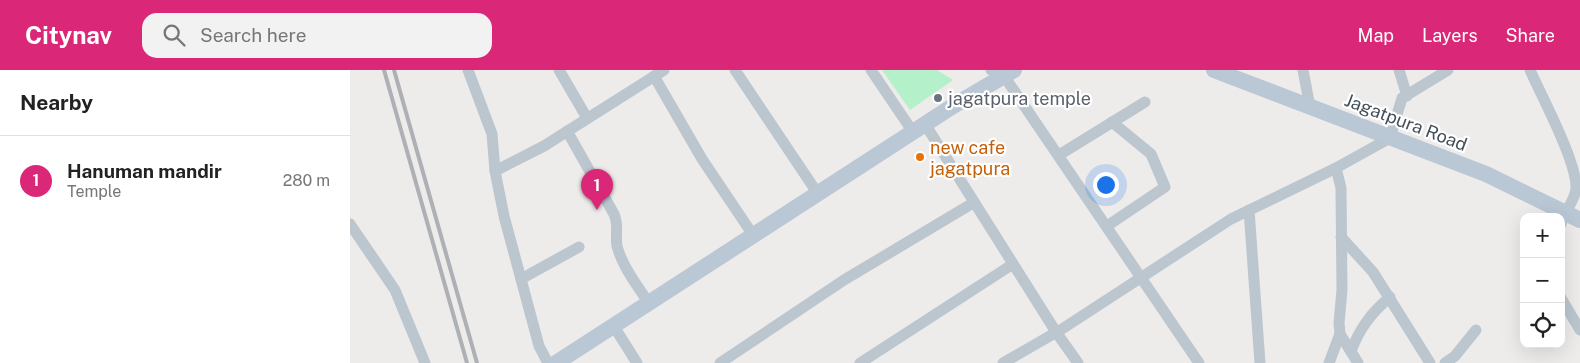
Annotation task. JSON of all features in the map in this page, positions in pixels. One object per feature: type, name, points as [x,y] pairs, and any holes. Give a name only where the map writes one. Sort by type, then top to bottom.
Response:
[{"type":"street","points":[[468,70],[492,134],[496,171],[521,279],[539,346],[548,363]]},
{"type":"street","points":[[559,70],[587,118]]},
{"type":"street","points":[[735,70],[818,194]]},
{"type":"street","points":[[871,70],[919,128],[974,203],[1056,332],[1078,363]]},
{"type":"street","name":"Jagatpura Road","points":[[1214,70],[1486,174],[1552,213]]},
{"type":"street","points":[[1303,70],[1310,107]]},
{"type":"street","points":[[1400,70],[1407,96]]},
{"type":"street","points":[[1003,363],[1056,332],[1230,220],[1336,168],[1390,138],[1402,98],[1448,70]]},
{"type":"street","points":[[1530,70],[1574,171],[1576,191],[1565,213]]},
{"type":"street","points":[[556,363],[1003,72],[1199,363]]},
{"type":"street","points":[[496,171],[544,146],[659,73],[702,159],[753,235]]},
{"type":"street","points":[[1059,155],[1145,102]]},
{"type":"street","points":[[1107,226],[1165,187],[1151,154],[1112,122]]},
{"type":"street","points":[[567,131],[614,214],[617,222],[617,246],[622,260],[648,302]]},
{"type":"street","points":[[1329,363],[1340,334],[1341,188],[1336,168]]},
{"type":"street","points":[[720,363],[844,280],[974,203]]},
{"type":"street","points":[[1249,210],[1260,363]]},
{"type":"street","name":"Jagatpura Road","points":[[1565,219],[1580,220]]},
{"type":"street","points":[[350,224],[395,290],[425,363]]},
{"type":"street","points":[[1342,237],[1374,272],[1430,363]]},
{"type":"street","points":[[521,279],[579,247]]},
{"type":"street","points":[[860,363],[1013,264]]},
{"type":"street","points":[[1351,351],[1358,333],[1370,315],[1390,297]]},
{"type":"street","points":[[1564,303],[1580,330]]},
{"type":"street","points":[[613,325],[637,363]]},
{"type":"street","points":[[1445,363],[1458,352],[1476,330]]},
{"type":"street","points":[[1340,334],[1358,363]]},
{"type":"street","points":[[1458,352],[1464,363]]},
{"type":"green space","points":[[882,70],[937,70],[953,80],[910,110]]},
{"type":"railway","points":[[384,70],[467,363]]},
{"type":"railway","points":[[394,70],[477,363]]},
{"type":"place","name":"jagatpura temple","points":[[938,98]]},
{"type":"place","name":"new cafe jagatpura","points":[[920,157]]},
{"type":"place","name":"Hanuman mandir","points":[[597,210]]}]
